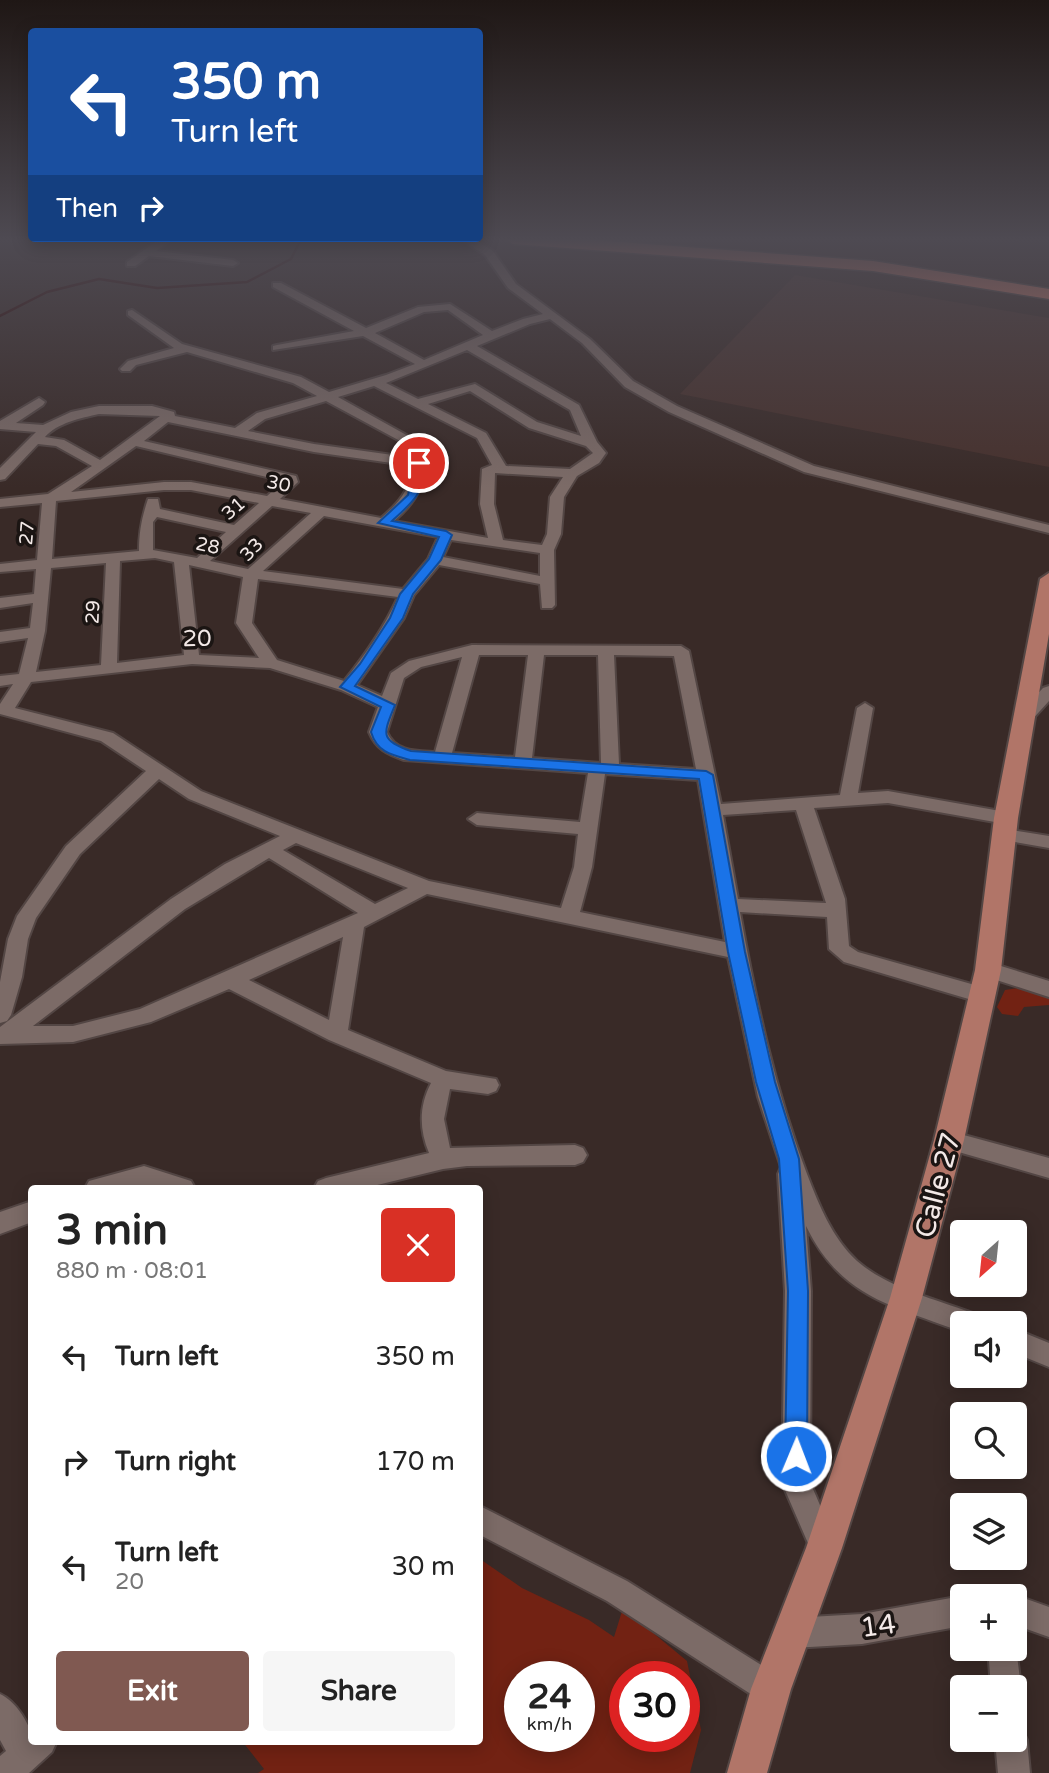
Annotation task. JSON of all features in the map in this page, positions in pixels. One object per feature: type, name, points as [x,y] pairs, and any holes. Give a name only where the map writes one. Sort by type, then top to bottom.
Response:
[{"type":"main road","name":"Calle 27","points":[[747,1773],[771,1689],[824,1549],[906,1298],[950,1140],[985,982],[1005,826],[1023,719],[1043,692],[1049,579]]},
{"type":"street","points":[[145,322],[185,349],[275,372],[329,395],[422,447],[419,480],[413,496],[383,523]]},
{"type":"street","points":[[347,322],[424,364]]},
{"type":"street","points":[[277,348],[367,332],[392,322]]},
{"type":"street","points":[[471,322],[490,335]]},
{"type":"street","points":[[237,433],[261,416],[375,382],[525,322]]},
{"type":"street","points":[[558,322],[586,341],[629,384],[673,409],[758,449],[822,473],[1049,529]]},
{"type":"street","points":[[467,345],[575,408],[591,443],[600,453],[594,460],[572,473],[557,497],[554,534],[547,550],[547,605]]},
{"type":"street","points":[[126,369],[132,363],[185,349]]},
{"type":"street","points":[[375,382],[482,436],[501,469]]},
{"type":"street","points":[[417,403],[471,387],[533,425],[591,443]]},
{"type":"street","points":[[1,425],[39,402]]},
{"type":"street","points":[[0,476],[45,429],[75,415],[100,410],[152,410],[237,433],[314,449],[419,463]]},
{"type":"street","name":"27","points":[[2,710],[19,684],[27,677],[35,632],[49,499],[101,466],[167,416]]},
{"type":"street","points":[[1,425],[45,429]]},
{"type":"street","points":[[35,440],[59,443],[101,466]]},
{"type":"street","name":"31","points":[[133,442],[287,477],[291,482],[201,562]]},
{"type":"street","points":[[497,544],[487,503],[489,469],[572,473]]},
{"type":"street","name":"30","points":[[0,503],[191,486],[319,513],[547,550]]},
{"type":"street","points":[[146,555],[146,522],[153,512],[153,488]]},
{"type":"street","points":[[153,512],[237,530]]},
{"type":"street","name":"33","points":[[271,663],[244,623],[251,574],[319,513]]},
{"type":"street","points":[[347,687],[365,666],[396,618],[407,594],[435,560],[446,535]]},
{"type":"street","name":"28","points":[[0,568],[146,555],[181,558],[251,574],[407,594]]},
{"type":"street","name":"29","points":[[109,668],[113,557]]},
{"type":"street","points":[[181,558],[192,659]]},
{"type":"street","points":[[435,560],[545,580]]},
{"type":"street","points":[[0,603],[39,598]]},
{"type":"street","points":[[0,637],[35,632]]},
{"type":"street","points":[[442,759],[472,650]]},
{"type":"street","points":[[706,775],[410,756],[388,749],[380,741],[378,732],[397,676],[415,664],[472,650],[681,652],[706,775],[713,810],[737,952],[765,1082],[789,1159],[827,1245],[851,1271],[870,1283],[950,1315]]},
{"type":"street","points":[[523,764],[537,650]]},
{"type":"street","points":[[569,916],[583,867],[587,829],[603,769],[606,651]]},
{"type":"street","name":"20","points":[[0,681],[192,659],[271,663],[347,687],[388,705]]},
{"type":"street","points":[[848,799],[865,708]]},
{"type":"street","points":[[2,710],[107,737],[195,795],[425,887],[737,952]]},
{"type":"street","points":[[2,1031],[18,939],[27,916],[73,850],[158,770]]},
{"type":"street","points":[[713,810],[888,797],[1005,826],[1049,842]]},
{"type":"street","points":[[803,803],[835,899],[839,949],[851,957],[985,982],[1049,989]]},
{"type":"street","points":[[477,819],[587,829]]},
{"type":"street","points":[[2,1031],[178,904],[232,869],[296,835]]},
{"type":"street","points":[[270,850],[374,913]]},
{"type":"street","points":[[2,1031],[73,1034],[144,1016],[355,923],[425,887]]},
{"type":"street","points":[[729,905],[835,910]]},
{"type":"street","points":[[337,1034],[355,923]]},
{"type":"street","points":[[230,980],[337,1034],[444,1079],[488,1085]]},
{"type":"street","points":[[443,1159],[433,1138],[432,1111],[436,1092],[444,1079]]},
{"type":"street","points":[[950,1140],[1049,1168]]},
{"type":"street","points":[[338,1185],[443,1159],[467,1156],[575,1156]]},
{"type":"street","points":[[789,1159],[798,1291],[796,1483],[824,1549]]},
{"type":"street","points":[[106,1185],[144,1177],[172,1185]]},
{"type":"street","points":[[0,1223],[28,1212]]},
{"type":"street","points":[[1027,1346],[1049,1355]]},
{"type":"street","points":[[483,1522],[617,1591],[771,1689]]},
{"type":"street","name":"14","points":[[792,1633],[862,1629],[950,1613]]},
{"type":"street","points":[[1027,1614],[1049,1622]]},
{"type":"street","points":[[0,1710],[24,1756]]},
{"type":"street","points":[[1012,1752],[1014,1773]]},
{"type":"shaded area","points":[[750,322],[1049,322],[1049,467],[680,394]]},
{"type":"shaded area","points":[[1025,987],[1049,993],[1049,1005],[1024,1007],[1018,1016],[1002,1014],[997,1007],[1005,990]]},
{"type":"shaded area","points":[[483,1561],[522,1588],[589,1620],[614,1637],[623,1608],[687,1661],[609,1661],[609,1752],[695,1752],[690,1773],[258,1773],[264,1769],[245,1745],[483,1745]]},
{"type":"route","points":[[419,463],[419,480],[413,496],[404,507],[383,523],[446,535],[435,560],[407,594],[396,618],[365,666],[347,687],[388,705],[378,732],[380,741],[388,749],[410,756],[706,775],[737,952],[765,1082],[789,1159],[798,1291],[796,1456]]}]
